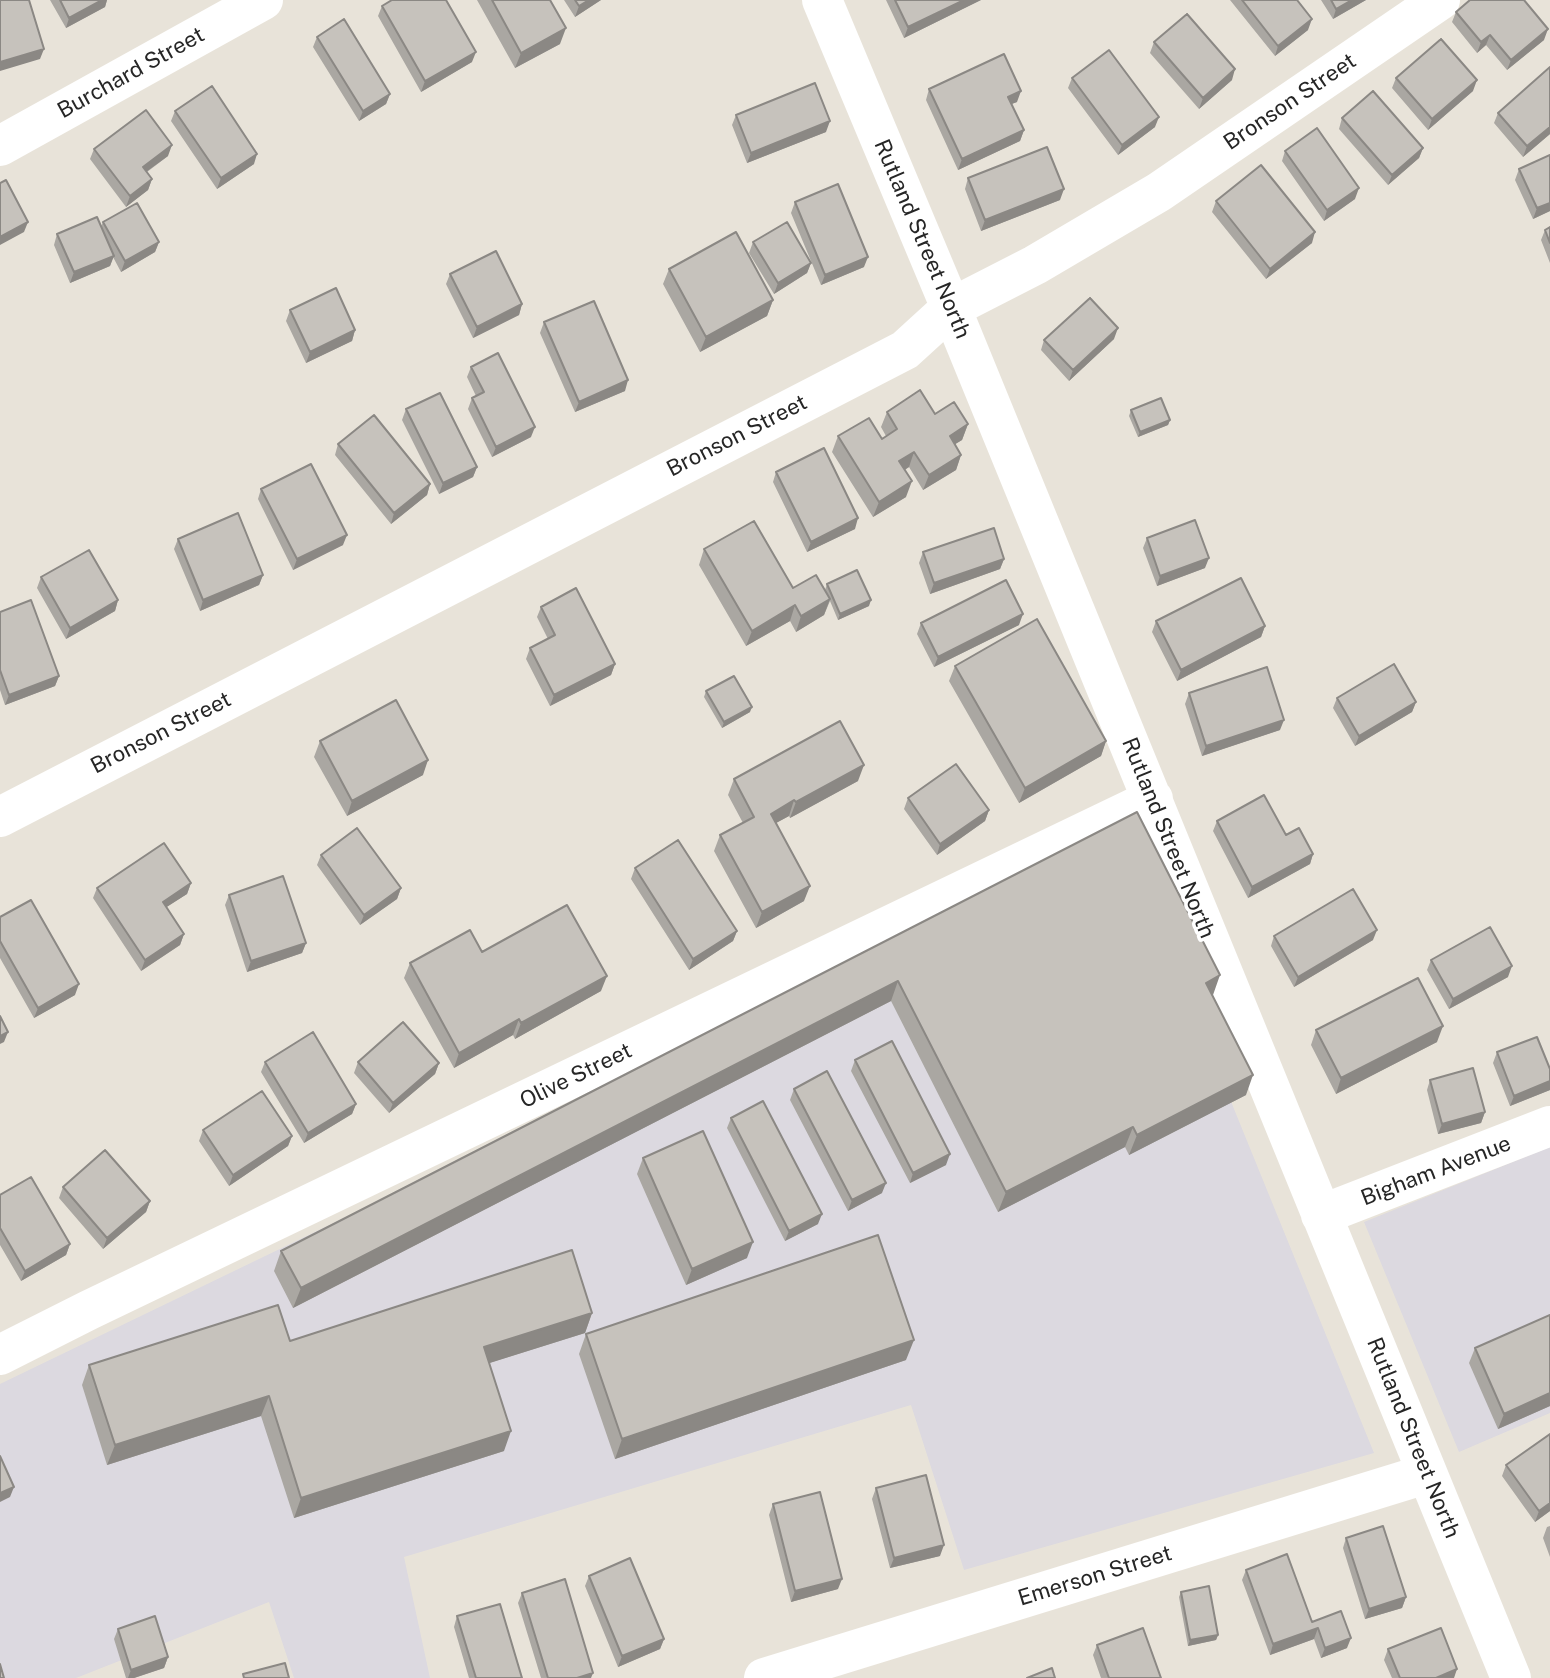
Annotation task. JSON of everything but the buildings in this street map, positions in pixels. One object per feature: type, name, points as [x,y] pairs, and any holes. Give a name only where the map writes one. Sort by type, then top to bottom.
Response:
[{"type":"street","name":"Burchard Street","points":[[0,146],[263,0]]},
{"type":"street","name":"Rutland Street North","points":[[822,0],[1153,799],[1511,1678]]},
{"type":"street","name":"Bronson Street","points":[[0,817],[905,350],[951,308],[1035,265],[1159,192],[1440,0]]},
{"type":"street","name":"Olive Street","points":[[0,1355],[1153,799]]},
{"type":"street","name":"Bigham Avenue","points":[[1321,1215],[1550,1126]]},
{"type":"street","name":"Emerson Street","points":[[764,1678],[1426,1474]]},
{"type":"shaded area","points":[[1125,841],[1374,1453],[964,1570],[911,1405],[404,1557],[430,1678],[294,1678],[269,1602],[76,1678],[0,1678],[0,1384]]},
{"type":"shaded area","points":[[1550,1147],[1550,1413],[1459,1452],[1364,1222]]}]
